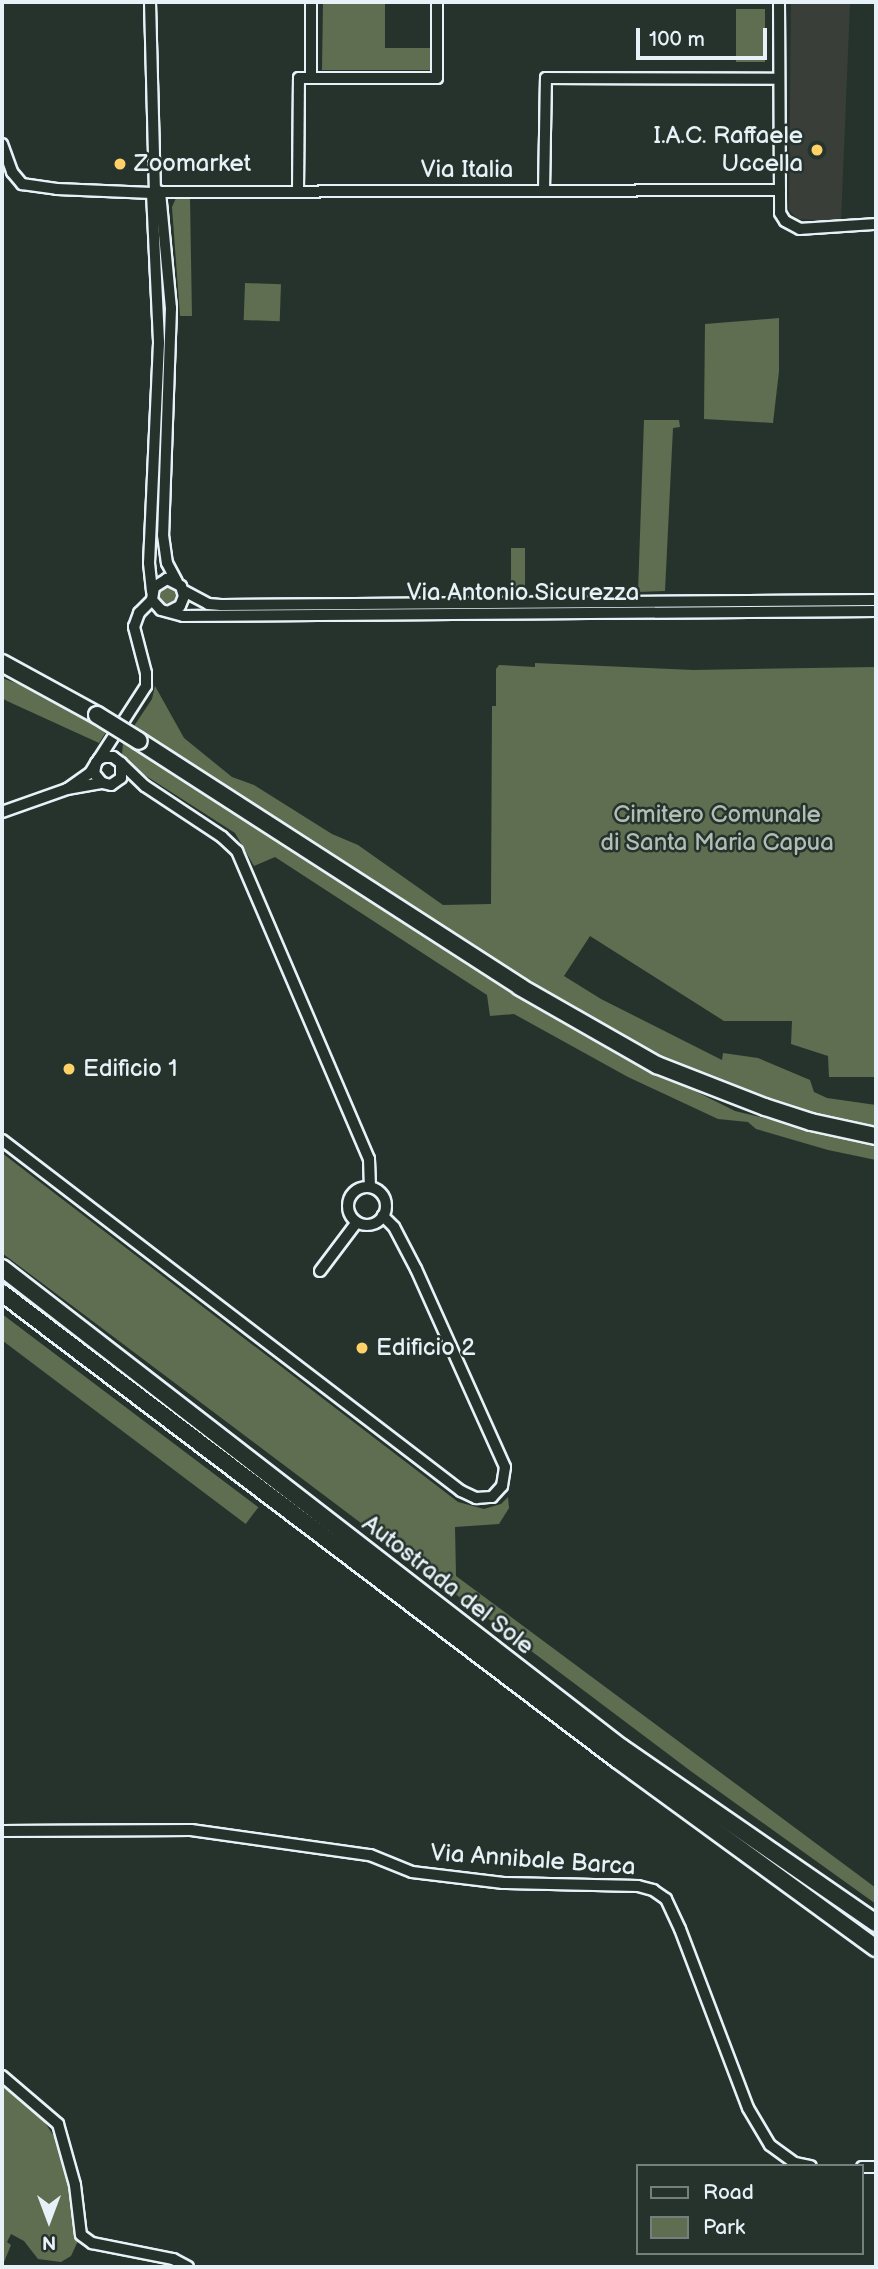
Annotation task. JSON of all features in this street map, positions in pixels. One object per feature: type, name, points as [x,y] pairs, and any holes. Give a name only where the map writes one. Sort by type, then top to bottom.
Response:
[{"type":"highway","points":[[2,663],[97,715],[520,987],[657,1065],[717,1091],[811,1122],[876,1136]]},
{"type":"highway","name":"Autostrada del Sole","points":[[2,1268],[622,1748],[876,1923]]},
{"type":"highway","name":"Autostrada del Sole","points":[[2,1293],[618,1760],[876,1948]]},
{"type":"street","points":[[150,2],[159,332],[149,563],[152,596]]},
{"type":"street","points":[[311,2],[311,78]]},
{"type":"street","points":[[298,191],[299,78],[437,78],[437,2]]},
{"type":"street","points":[[779,2],[780,213],[785,221],[800,229],[876,224]]},
{"type":"street","points":[[544,191],[546,78],[779,79]]},
{"type":"street","name":"Via Italia","points":[[2,144],[12,172],[22,184],[57,189],[780,190]]},
{"type":"street","points":[[156,191],[171,309],[163,535],[167,563],[181,586],[180,606],[170,611]]},
{"type":"street","points":[[67,789],[90,773],[116,736],[145,686],[146,673],[134,627],[139,612],[162,580],[181,586]]},
{"type":"street","name":"Via Antonio Sicurezza","points":[[181,586],[208,604],[221,605],[876,600]]},
{"type":"street","name":"Via Antonio Sicurezza","points":[[152,596],[161,610],[183,616],[876,611]]},
{"type":"street","points":[[115,783],[123,773],[116,736]]},
{"type":"street","points":[[102,783],[94,773],[98,761],[109,756],[119,761],[145,786],[222,837],[237,851],[369,1159],[370,1187]]},
{"type":"street","points":[[2,812],[67,789],[127,781],[145,786]]},
{"type":"street","points":[[2,1140],[461,1491],[476,1498],[492,1497],[504,1481],[505,1467],[416,1269],[394,1227],[383,1216]]},
{"type":"street","points":[[370,1187],[385,1198],[383,1216],[369,1225],[357,1222],[349,1212],[349,1199],[358,1189],[370,1187]]},
{"type":"street","points":[[320,1271],[357,1222]]},
{"type":"street","name":"Via Annibale Barca","points":[[2,1831],[191,1830],[370,1854],[412,1872],[503,1882],[638,1886],[653,1890],[666,1899],[680,1929],[748,2108],[769,2145],[794,2163],[800,2164]]},
{"type":"street","points":[[2,2076],[58,2124],[75,2185],[82,2235],[92,2243],[173,2259],[188,2267]]},
{"type":"shaded area","name":"I.A.C. Raffaele Uccella","points":[[791,2],[850,2],[841,221],[798,219],[789,210]]},
{"type":"green space","points":[[323,2],[385,2],[385,48],[430,48],[430,70],[322,70]]},
{"type":"green space","points":[[736,9],[765,9],[765,62],[736,62]]},
{"type":"green space","points":[[176,198],[190,198],[192,316],[180,316],[172,207]]},
{"type":"green space","points":[[245,283],[281,284],[280,321],[244,320]]},
{"type":"green space","points":[[779,318],[779,371],[773,423],[704,419],[705,324]]},
{"type":"green space","points":[[644,420],[679,420],[680,427],[673,428],[665,591],[638,592]]},
{"type":"green space","points":[[511,548],[525,548],[525,592],[511,592]]},
{"type":"green space","points":[[164,586],[172,586],[178,596],[172,606],[164,606],[158,600],[158,592]]},
{"type":"green space","name":"Cimitero Comunale di Santa Maria Capua","points":[[535,663],[693,670],[876,667],[876,1077],[829,1077],[828,1056],[791,1044],[792,1021],[724,1021],[590,936],[564,976],[601,999],[722,1060],[723,1053],[758,1058],[810,1080],[814,1092],[827,1098],[876,1105],[876,1129],[794,1110],[759,1094],[718,1084],[634,1046],[554,1001],[132,729],[152,699],[155,686],[184,738],[232,777],[254,785],[332,834],[358,845],[443,905],[491,904],[492,706],[496,706],[496,669],[499,665],[535,667]]},
{"type":"green space","points":[[2,678],[35,690],[106,732],[99,743],[7,701],[2,698]]},
{"type":"green space","points":[[123,743],[593,1040],[735,1111],[876,1145],[876,1160],[828,1150],[756,1129],[748,1122],[718,1119],[628,1077],[514,1014],[490,1016],[487,995],[275,857],[254,866],[235,833],[129,765],[122,755]]},
{"type":"green space","points":[[2,1153],[458,1502],[484,1509],[501,1504],[508,1497],[509,1508],[499,1524],[455,1527],[456,1576],[876,1888],[876,1904],[692,1772],[2,1253]]},
{"type":"green space","points":[[2,1314],[258,1507],[246,1524],[2,1340]]},
{"type":"green space","points":[[2,2083],[41,2117],[62,2148],[78,2241],[71,2256],[61,2262],[38,2259],[24,2241],[11,2234],[7,2242],[11,2245],[2,2267]]},
{"type":"place","name":"I.A.C. Raffaele Uccella","points":[[817,150]]},
{"type":"place","name":"Zoomarket","points":[[120,164]]},
{"type":"place","name":"Edificio 1","points":[[69,1069]]},
{"type":"place","name":"Edificio 2","points":[[362,1348]]}]
